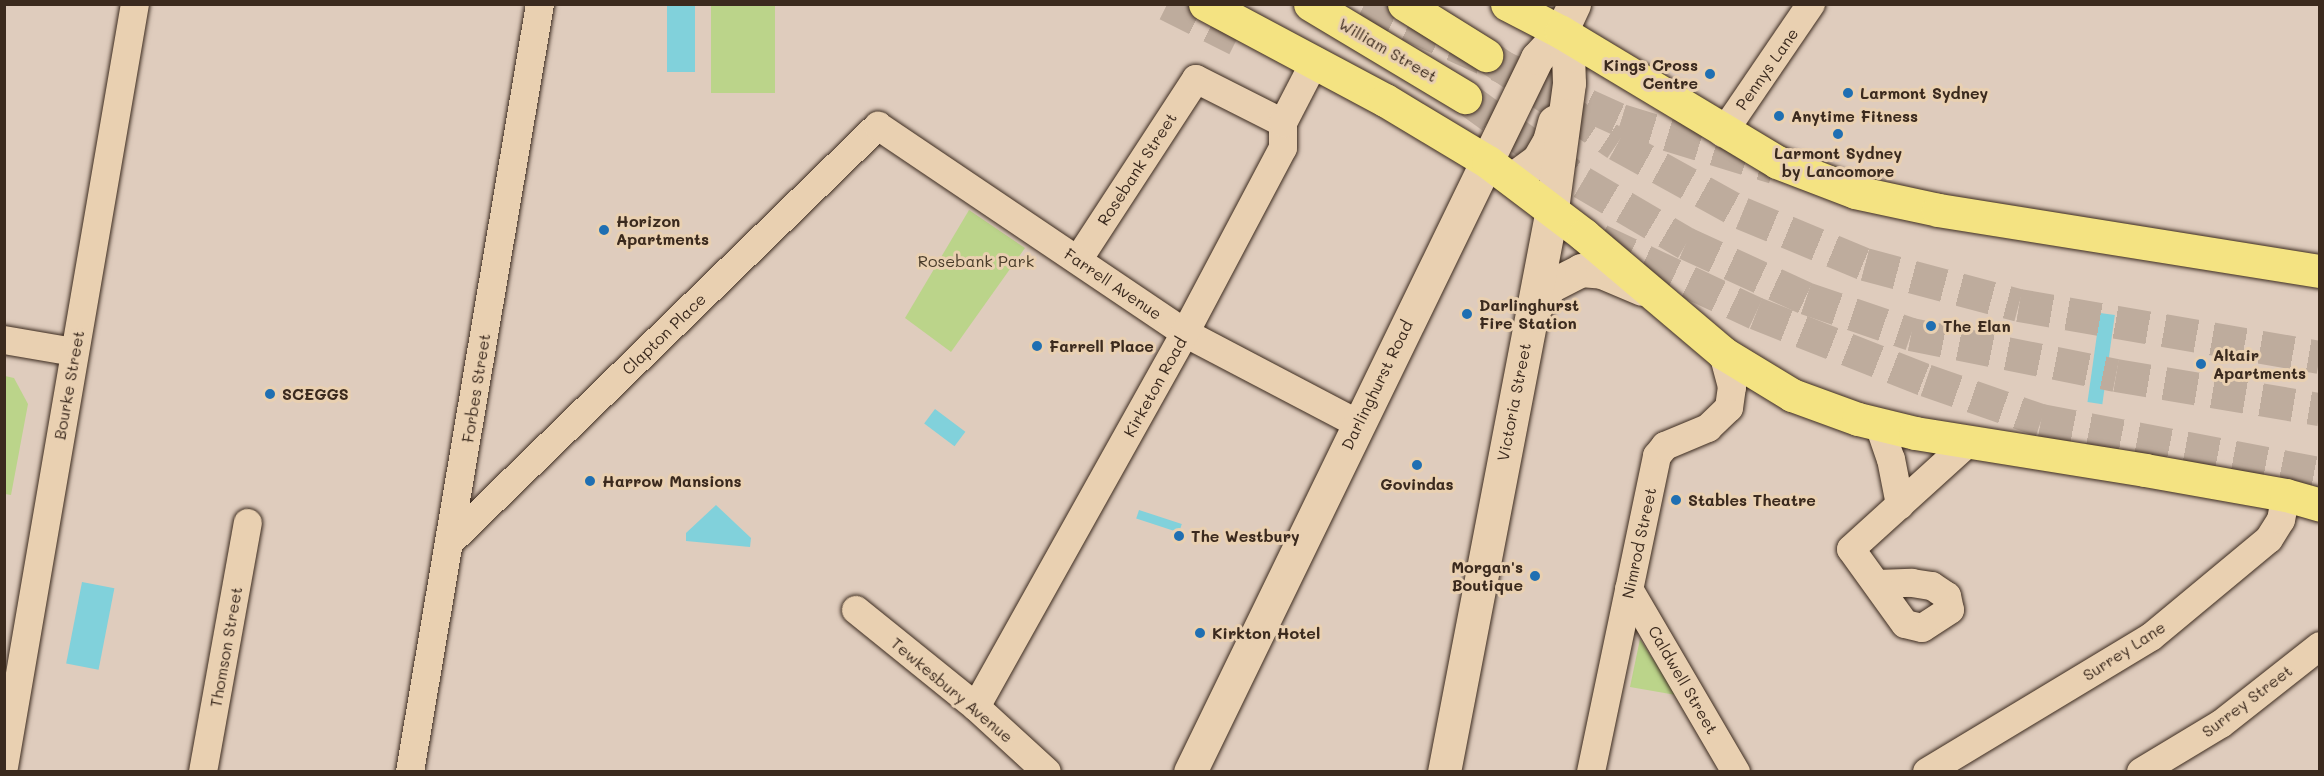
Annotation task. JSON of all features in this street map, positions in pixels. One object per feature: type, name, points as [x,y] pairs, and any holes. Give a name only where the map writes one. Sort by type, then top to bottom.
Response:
[{"type":"main road","points":[[1204,4],[1315,61],[1500,170],[1552,209],[1723,353],[1792,394],[1879,425],[2286,495],[2319,506]]},
{"type":"main road","name":"William Street","points":[[1310,4],[1465,97]]},
{"type":"main road","points":[[1404,4],[1486,55]]},
{"type":"main road","points":[[1507,4],[1568,31],[1723,133],[1812,178],[1895,202],[2319,271]]},
{"type":"street","name":"Bourke Street","points":[[4,767],[135,4]]},
{"type":"street","name":"Forbes Street","points":[[410,771],[540,4]]},
{"type":"street","name":"Pennys Lane","points":[[1723,133],[1811,4]]},
{"type":"street","points":[[1500,170],[1530,167],[1545,150],[1568,31]]},
{"type":"street","name":"Darlinghurst Road","points":[[1190,771],[1358,424],[1500,170],[1537,58],[1568,31]]},
{"type":"street","name":"Victoria Street","points":[[1444,771],[1552,209],[1569,83],[1568,31]]},
{"type":"street","name":"Kirketon Road","points":[[976,707],[1185,333],[1283,148],[1283,123],[1315,61]]},
{"type":"street","name":"Rosebank Street","points":[[1078,260],[1196,79],[1283,123]]},
{"type":"street","name":"Clapton Place","points":[[450,542],[878,126]]},
{"type":"street","name":"Farrell Avenue","points":[[878,126],[1185,333],[1358,424]]},
{"type":"street","points":[[1531,313],[1550,286],[1581,270],[1602,272],[1652,294]]},
{"type":"street","points":[[4,340],[74,352]]},
{"type":"street","name":"Nimrod Street","points":[[1591,771],[1658,454],[1670,443],[1708,428],[1729,408],[1732,387],[1723,353]]},
{"type":"street","points":[[1879,425],[1891,459],[1900,505]]},
{"type":"street","points":[[1877,584],[1851,549],[1970,442]]},
{"type":"street","name":"Surrey Lane","points":[[1927,771],[2151,637],[2269,539],[2281,520],[2286,495]]},
{"type":"street","name":"Thomson Street","points":[[203,771],[248,523]]},
{"type":"street","name":"Caldwell Street","points":[[1629,589],[1736,771]]},
{"type":"street","name":"Tewkesbury Avenue","points":[[856,610],[976,707],[1047,771]]},
{"type":"street","name":"Surrey Street","points":[[2141,771],[2221,724],[2319,646]]},
{"type":"green space","points":[[711,5],[775,5],[775,93],[711,93]]},
{"type":"green space","name":"Rosebank Park","points":[[969,210],[1025,248],[951,352],[905,318]]},
{"type":"green space","points":[[5,376],[14,378],[28,404],[11,495],[5,494]]},
{"type":"green space","points":[[1640,639],[1676,695],[1630,687]]},
{"type":"water","points":[[667,5],[695,5],[695,72],[667,72]]},
{"type":"water","points":[[2100,313],[2115,315],[2102,404],[2087,402]]},
{"type":"water","points":[[935,409],[965,432],[955,446],[924,423]]},
{"type":"water","points":[[716,505],[751,538],[750,547],[686,541],[686,533]]},
{"type":"water","points":[[1139,510],[1182,524],[1179,532],[1136,519]]},
{"type":"water","points":[[82,582],[114,588],[99,670],[66,663]]},
{"type":"tunnel","points":[[1167,4],[1237,39]]},
{"type":"tunnel","points":[[1364,4],[1621,120],[1774,167]]},
{"type":"tunnel","points":[[1486,55],[1617,144],[1742,213],[1865,264],[2019,305],[2320,357]]},
{"type":"tunnel","points":[[1465,97],[1582,182],[1686,243],[1806,298],[1911,334],[2116,375],[2320,409]]},
{"type":"tunnel","points":[[1600,240],[1756,313],[1926,380],[2041,420],[2320,473]]},
{"type":"place","name":"Kings Cross Centre","points":[[1710,74]]},
{"type":"place","name":"Larmont Sydney","points":[[1848,93]]},
{"type":"place","name":"Anytime Fitness","points":[[1779,116]]},
{"type":"place","name":"Larmont Sydney by Lancomore","points":[[1838,134]]},
{"type":"place","name":"Horizon Apartments","points":[[604,230]]},
{"type":"place","name":"Darlinghurst Fire Station","points":[[1467,314]]},
{"type":"place","name":"The Elan","points":[[1931,326]]},
{"type":"place","name":"Farrell Place","points":[[1037,346]]},
{"type":"place","name":"Altair Apartments","points":[[2201,364]]},
{"type":"place","name":"SCEGGS","points":[[270,394]]},
{"type":"place","name":"Govindas","points":[[1417,465]]},
{"type":"place","name":"Harrow Mansions","points":[[590,481]]},
{"type":"place","name":"Stables Theatre","points":[[1676,500]]},
{"type":"place","name":"The Westbury","points":[[1179,536]]},
{"type":"place","name":"Morgan's Boutique","points":[[1535,576]]},
{"type":"place","name":"Kirkton Hotel","points":[[1200,633]]}]
